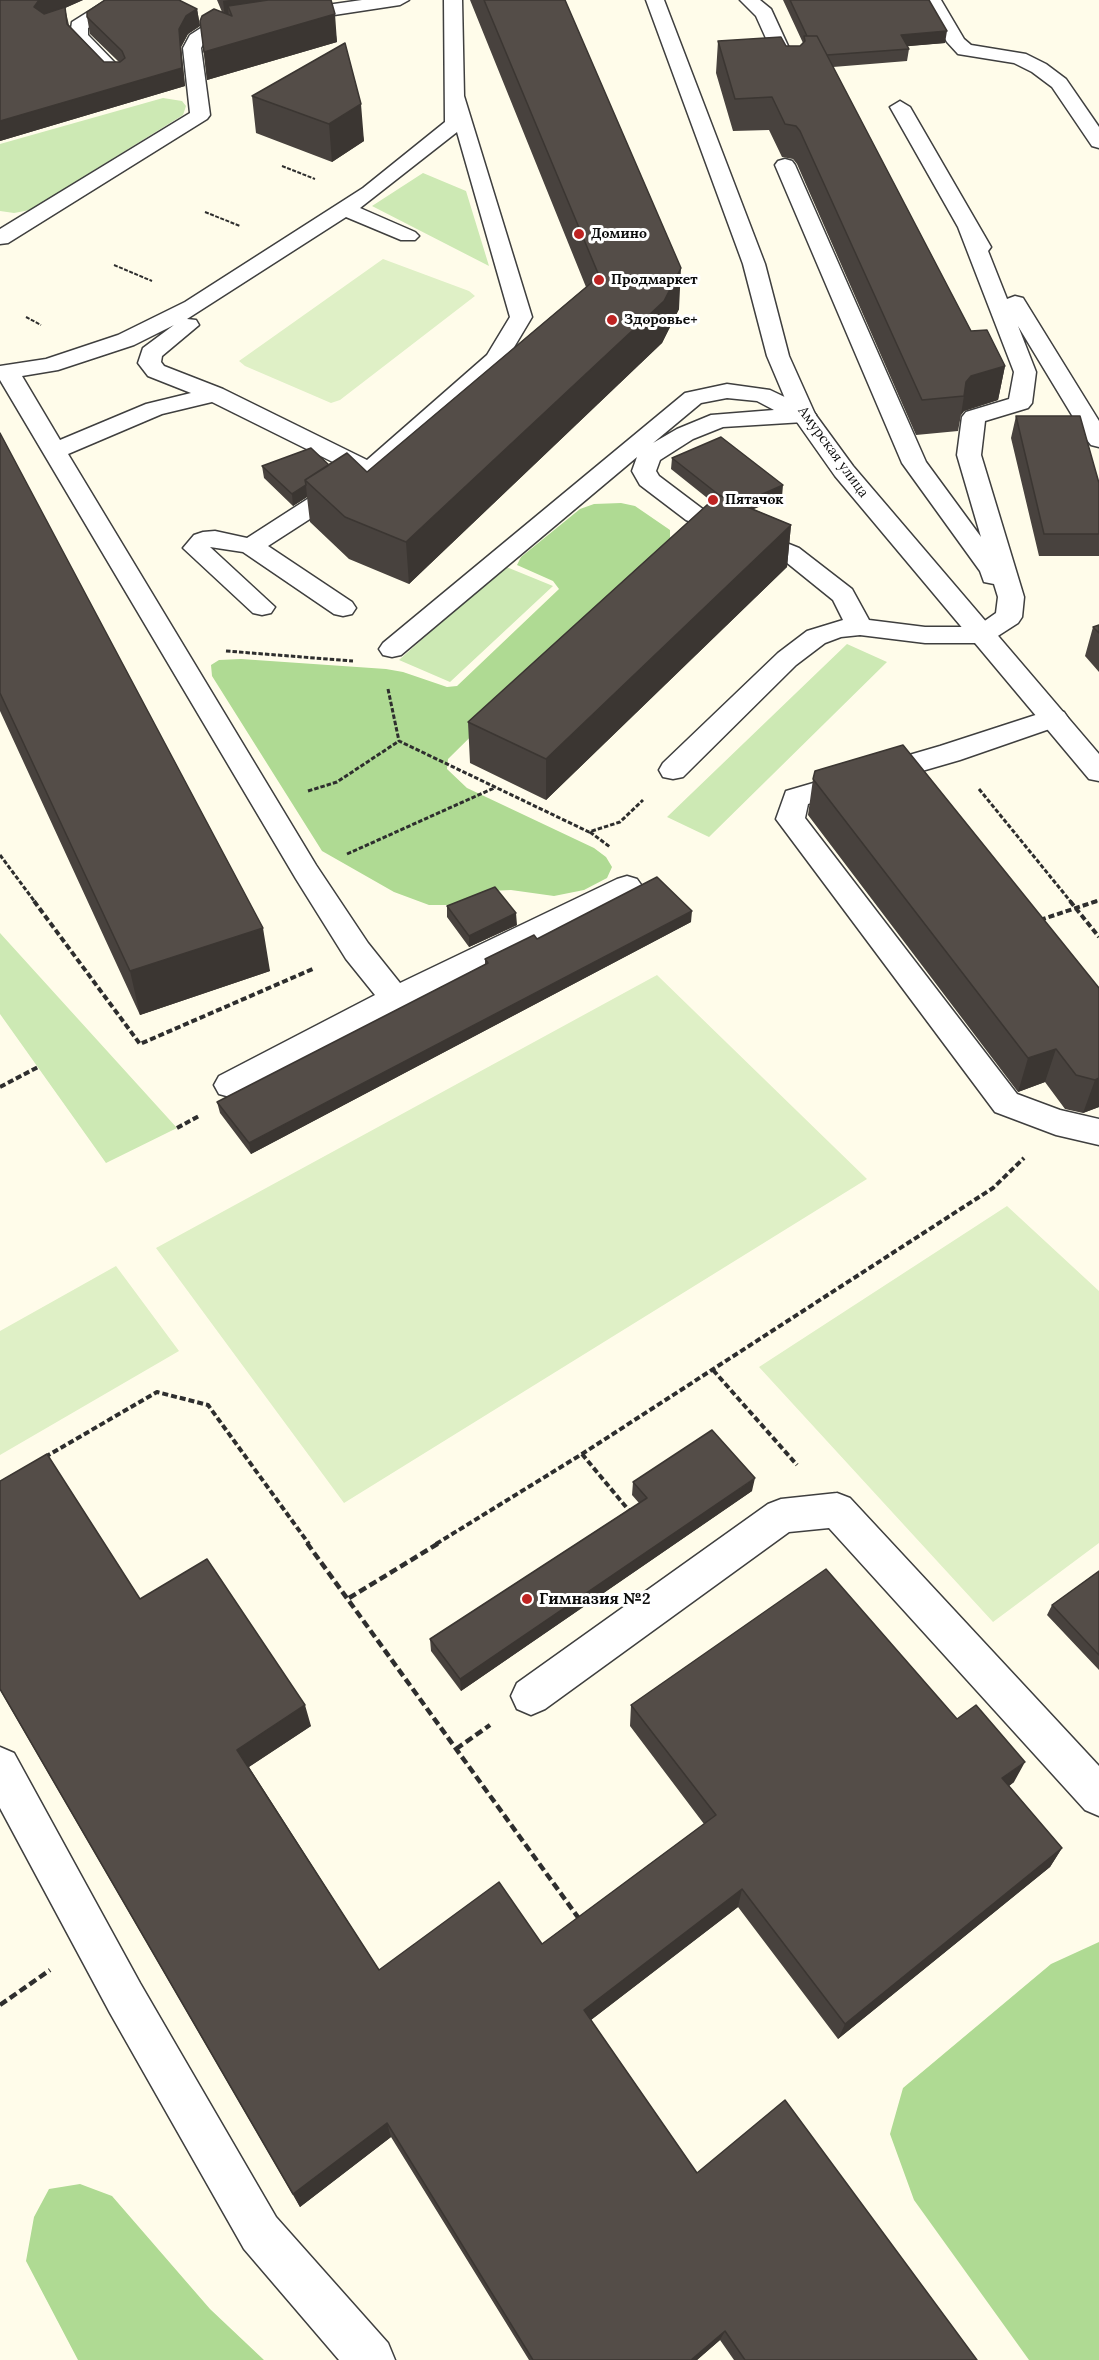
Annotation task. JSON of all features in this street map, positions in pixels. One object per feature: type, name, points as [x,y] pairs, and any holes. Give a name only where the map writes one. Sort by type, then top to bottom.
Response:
[{"type":"street","points":[[58,20],[105,0]]},
{"type":"street","points":[[116,74],[79,36],[79,26],[120,0]]},
{"type":"street","points":[[0,238],[200,115],[192,48],[197,39],[211,30],[242,22],[400,0]]},
{"type":"street","points":[[395,998],[357,951],[306,872],[55,451],[4,373],[50,365],[126,340],[193,307],[346,209],[455,124],[453,0]]},
{"type":"street","name":"Амурская улица","points":[[655,0],[754,264],[774,333],[778,356],[804,415],[844,471],[976,630],[1099,772]]},
{"type":"street","points":[[749,0],[764,13],[790,72]]},
{"type":"street","points":[[932,0],[956,42],[965,50],[1019,58],[1039,68],[1059,83],[1075,110],[1099,142]]},
{"type":"street","points":[[251,546],[369,470],[496,359],[521,317],[455,89]]},
{"type":"street","points":[[900,107],[968,228],[1099,440]]},
{"type":"street","points":[[785,165],[914,463],[993,571],[991,607],[976,630]]},
{"type":"street","points":[[346,209],[408,236]]},
{"type":"street","points":[[673,770],[787,659],[816,637],[837,629],[860,627],[925,635],[976,630],[1009,617],[1011,597],[969,455],[974,417],[1020,403],[1025,372],[968,228]]},
{"type":"street","points":[[193,307],[197,312],[192,321],[151,353],[149,363],[156,371],[215,394],[369,470]]},
{"type":"street","points":[[392,649],[693,398],[727,391],[762,395],[804,415]]},
{"type":"street","points":[[55,451],[154,409],[215,394]]},
{"type":"street","points":[[804,415],[719,420],[685,434],[649,456],[644,471],[649,480],[695,515],[790,553],[843,595],[860,627]]},
{"type":"street","points":[[262,607],[196,548],[203,540],[215,539],[251,546],[343,608]]},
{"type":"street","points":[[1054,718],[950,753],[796,798],[790,819],[1006,1103],[1056,1122],[1099,1132]]},
{"type":"street","points":[[230,1084],[395,998],[627,886]]},
{"type":"street","points":[[531,1696],[781,1516],[837,1510],[1099,1796]]},
{"type":"street","points":[[0,1767],[125,1998],[261,2233],[371,2360]]},
{"type":"path","points":[[282,166],[326,183]]},
{"type":"path","points":[[205,212],[248,229]]},
{"type":"path","points":[[114,265],[157,284]]},
{"type":"path","points":[[243,653],[315,660]]},
{"type":"path","points":[[387,684],[399,741]]},
{"type":"path","points":[[399,741],[589,832],[620,822],[673,770]]},
{"type":"path","points":[[337,782],[399,741]]},
{"type":"path","points":[[950,753],[1099,937]]},
{"type":"path","points":[[306,872],[495,788]]},
{"type":"path","points":[[0,855],[140,1044],[357,951]]},
{"type":"path","points":[[1034,923],[1099,900]]},
{"type":"path","points":[[0,1087],[38,1068]]},
{"type":"path","points":[[349,1598],[582,1454],[993,1188]]},
{"type":"path","points":[[713,1370],[837,1510]]},
{"type":"path","points":[[39,1460],[157,1392],[207,1404],[349,1598],[585,1929]]},
{"type":"path","points":[[582,1454],[636,1518]]},
{"type":"path","points":[[0,2005],[58,1964]]},
{"type":"green space","points":[[163,98],[182,101],[186,106],[183,115],[30,210],[14,213],[0,211],[0,144]]},
{"type":"green space","points":[[423,173],[466,191],[489,266],[372,206]]},
{"type":"green space","points":[[383,259],[469,291],[475,296],[340,400],[331,403],[245,366],[239,361]]},
{"type":"green space","points":[[621,503],[635,506],[670,530],[670,540],[448,759],[447,769],[467,788],[594,848],[606,857],[612,867],[607,878],[584,890],[554,896],[511,890],[489,891],[453,905],[429,905],[394,892],[322,851],[212,676],[211,665],[219,660],[241,659],[386,669],[403,672],[447,687],[457,686],[559,589],[553,581],[517,565],[521,557],[580,509],[594,504]]},
{"type":"green space","points":[[504,566],[553,586],[450,682],[399,660]]},
{"type":"green space","points":[[847,644],[887,662],[709,837],[667,817]]},
{"type":"green space","points":[[0,933],[177,1128],[106,1163],[0,1014]]},
{"type":"green space","points":[[657,975],[867,1179],[344,1503],[156,1248]]},
{"type":"green space","points":[[1007,1206],[1099,1291],[1099,1543],[993,1622],[759,1367]]},
{"type":"green space","points":[[116,1266],[179,1351],[0,1455],[0,1331]]},
{"type":"green space","points":[[1099,1942],[1099,2360],[1029,2360],[914,2200],[890,2134],[903,2088],[1051,1964]]},
{"type":"green space","points":[[80,2184],[112,2196],[210,2309],[264,2360],[78,2360],[26,2261],[34,2217],[49,2189]]},
{"type":"building","points":[[0,0],[39,0],[34,7],[44,14],[65,7],[67,24],[104,62],[120,62],[125,58],[122,51],[87,17],[87,12],[105,0],[179,0],[197,9],[186,16],[179,29],[182,68],[0,121]]},
{"type":"building","points":[[268,0],[331,0],[335,14],[204,52],[200,21],[202,16],[214,9],[232,16],[228,6]]},
{"type":"building","points":[[484,0],[565,0],[681,268],[664,301],[406,542],[345,517],[305,480],[347,453],[367,472],[597,278],[600,278]]},
{"type":"building","points":[[790,0],[929,0],[947,31],[901,35],[909,49],[827,55],[817,36],[807,36]]},
{"type":"building","points":[[804,36],[817,36],[971,331],[987,330],[1005,366],[971,376],[966,382],[964,396],[922,400],[800,131],[796,126],[785,124],[772,97],[735,99],[718,41],[781,37],[786,46],[800,46],[805,41]]},
{"type":"building","points":[[345,43],[361,104],[329,124],[252,96]]},
{"type":"building","points":[[1016,416],[1080,416],[1099,483],[1099,534],[1044,534]]},
{"type":"building","points":[[0,433],[263,928],[130,971],[0,693]]},
{"type":"building","points":[[721,437],[783,485],[740,504],[719,495],[672,458]]},
{"type":"building","points":[[311,448],[329,465],[305,480],[306,485],[292,494],[262,466]]},
{"type":"building","points":[[718,495],[791,525],[546,759],[468,722]]},
{"type":"building","points":[[1099,625],[1099,633],[1093,627]]},
{"type":"building","points":[[903,745],[1099,988],[1099,1078],[1095,1080],[1076,1075],[1056,1049],[1028,1058],[813,779],[815,771]]},
{"type":"building","points":[[657,877],[692,911],[249,1143],[217,1102],[488,963],[485,959],[534,935],[537,939]]},
{"type":"building","points":[[495,887],[516,913],[469,936],[447,906]]},
{"type":"building","points":[[712,1430],[755,1478],[460,1679],[430,1639],[647,1498],[633,1482]]},
{"type":"building","points":[[47,1454],[140,1599],[207,1559],[305,1705],[237,1750],[379,1970],[499,1882],[542,1944],[716,1815],[631,1705],[826,1569],[957,1719],[976,1705],[1025,1762],[1002,1778],[1062,1848],[845,2024],[742,1889],[584,2010],[697,2173],[785,2100],[977,2360],[745,2360],[725,2331],[691,2360],[533,2360],[387,2123],[293,2194],[0,1689],[0,1481]]},
{"type":"building","points":[[1099,1571],[1099,1655],[1052,1605]]},
{"type":"place","name":"Домино","points":[[579,234]]},
{"type":"place","name":"Продмаркет","points":[[599,280]]},
{"type":"place","name":"Здоровье+","points":[[612,320]]},
{"type":"place","name":"Пятачок","points":[[713,500]]},
{"type":"place","name":"Гимназия №2","points":[[527,1599]]}]
